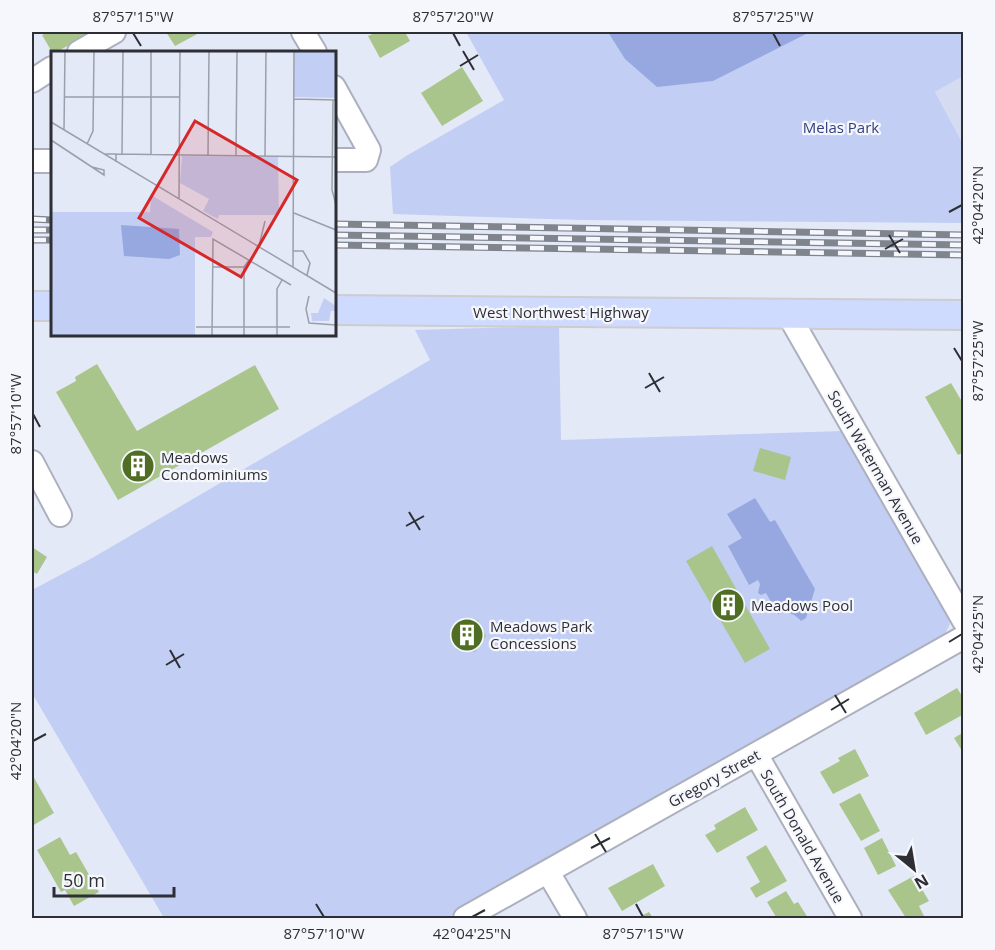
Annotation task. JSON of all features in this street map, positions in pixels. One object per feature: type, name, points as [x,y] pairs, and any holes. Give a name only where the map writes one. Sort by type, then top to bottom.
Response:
[{"type":"main road","points":[[32,306],[51,306]]},
{"type":"main road","name":"West Northwest Highway","points":[[336,310],[963,315]]},
{"type":"street","points":[[81,51],[114,32]]},
{"type":"street","points":[[303,32],[314,51]]},
{"type":"street","points":[[32,81],[51,69]]},
{"type":"street","points":[[336,91],[369,150],[366,160],[336,160]]},
{"type":"street","points":[[32,161],[51,161]]},
{"type":"street","name":"South Waterman Avenue","points":[[789,314],[963,621]]},
{"type":"street","points":[[32,462],[60,515]]},
{"type":"street","name":"Gregory Street","points":[[465,918],[963,637]]},
{"type":"street","name":"South Donald Avenue","points":[[756,754],[850,918]]},
{"type":"street","points":[[548,872],[575,918]]},
{"type":"shaded area","points":[[608,32],[810,32],[713,81],[657,87],[625,59]]},
{"type":"shaded area","points":[[963,76],[963,144],[935,92]]},
{"type":"shaded area","points":[[755,498],[770,522],[775,520],[815,589],[806,618],[801,621],[791,613],[778,614],[766,593],[761,595],[758,593],[760,584],[758,580],[749,585],[728,546],[742,538],[727,514]]},
{"type":"green space","name":"Melas Park","points":[[466,32],[963,32],[963,76],[935,92],[963,144],[963,223],[582,220],[393,214],[390,167],[504,100]]},
{"type":"green space","points":[[559,326],[561,440],[843,431],[948,616],[950,624],[943,638],[447,918],[164,918],[32,693],[32,590],[94,557],[430,360],[415,330]]},
{"type":"building","points":[[48,32],[94,32],[58,51],[51,51],[42,35]]},
{"type":"building","points":[[166,32],[201,32],[175,46]]},
{"type":"building","points":[[377,32],[405,32],[410,41],[380,58],[368,36]]},
{"type":"building","points":[[462,67],[483,101],[442,126],[421,93]]},
{"type":"building","name":"Meadows Condominiums","points":[[97,364],[137,431],[255,365],[279,409],[118,500],[56,392],[76,381],[75,377]]},
{"type":"building","points":[[951,383],[964,405],[964,452],[958,455],[925,397]]},
{"type":"building","points":[[760,448],[791,457],[785,480],[753,471]]},
{"type":"building","name":"Meadows Pool","points":[[712,546],[770,649],[745,663],[686,561]]},
{"type":"building","points":[[32,547],[47,557],[37,574],[32,571]]},
{"type":"building","name":"Meadows Park Concessions","points":[[460,619],[478,620],[486,636],[475,652],[457,650],[449,634]]},
{"type":"building","points":[[957,688],[964,699],[964,714],[926,735],[914,713]]},
{"type":"building","points":[[964,732],[964,754],[954,738]]},
{"type":"building","points":[[855,749],[869,776],[833,794],[820,772],[840,761],[838,758]]},
{"type":"building","points":[[32,774],[54,813],[32,826]]},
{"type":"building","points":[[860,793],[880,831],[861,841],[839,804]]},
{"type":"building","points":[[745,807],[758,830],[717,853],[705,835],[716,829],[714,825]]},
{"type":"building","points":[[60,837],[70,855],[76,852],[99,892],[74,906],[65,890],[61,892],[37,850]]},
{"type":"building","points":[[882,838],[896,866],[878,875],[864,848]]},
{"type":"building","points":[[766,845],[787,881],[756,898],[750,888],[760,882],[746,857]]},
{"type":"building","points":[[653,864],[665,886],[622,911],[608,888]]},
{"type":"building","points":[[914,876],[929,901],[919,906],[924,916],[906,918],[888,890]]},
{"type":"building","points":[[786,891],[794,904],[798,902],[808,918],[772,918],[776,917],[767,902]]},
{"type":"building","points":[[649,912],[653,918],[637,918]]},
{"type":"railway","points":[[32,219],[51,220]]},
{"type":"railway","points":[[336,224],[964,235]]},
{"type":"railway","points":[[32,230],[51,230]]},
{"type":"railway","points":[[336,235],[964,245]]},
{"type":"railway","points":[[32,240],[51,240]]},
{"type":"railway","points":[[336,245],[964,255]]},
{"type":"place","name":"Meadows Condominiums","points":[[138,466]]},
{"type":"place","name":"Meadows Pool","points":[[728,605]]},
{"type":"place","name":"Meadows Park Concessions","points":[[467,635]]}]
